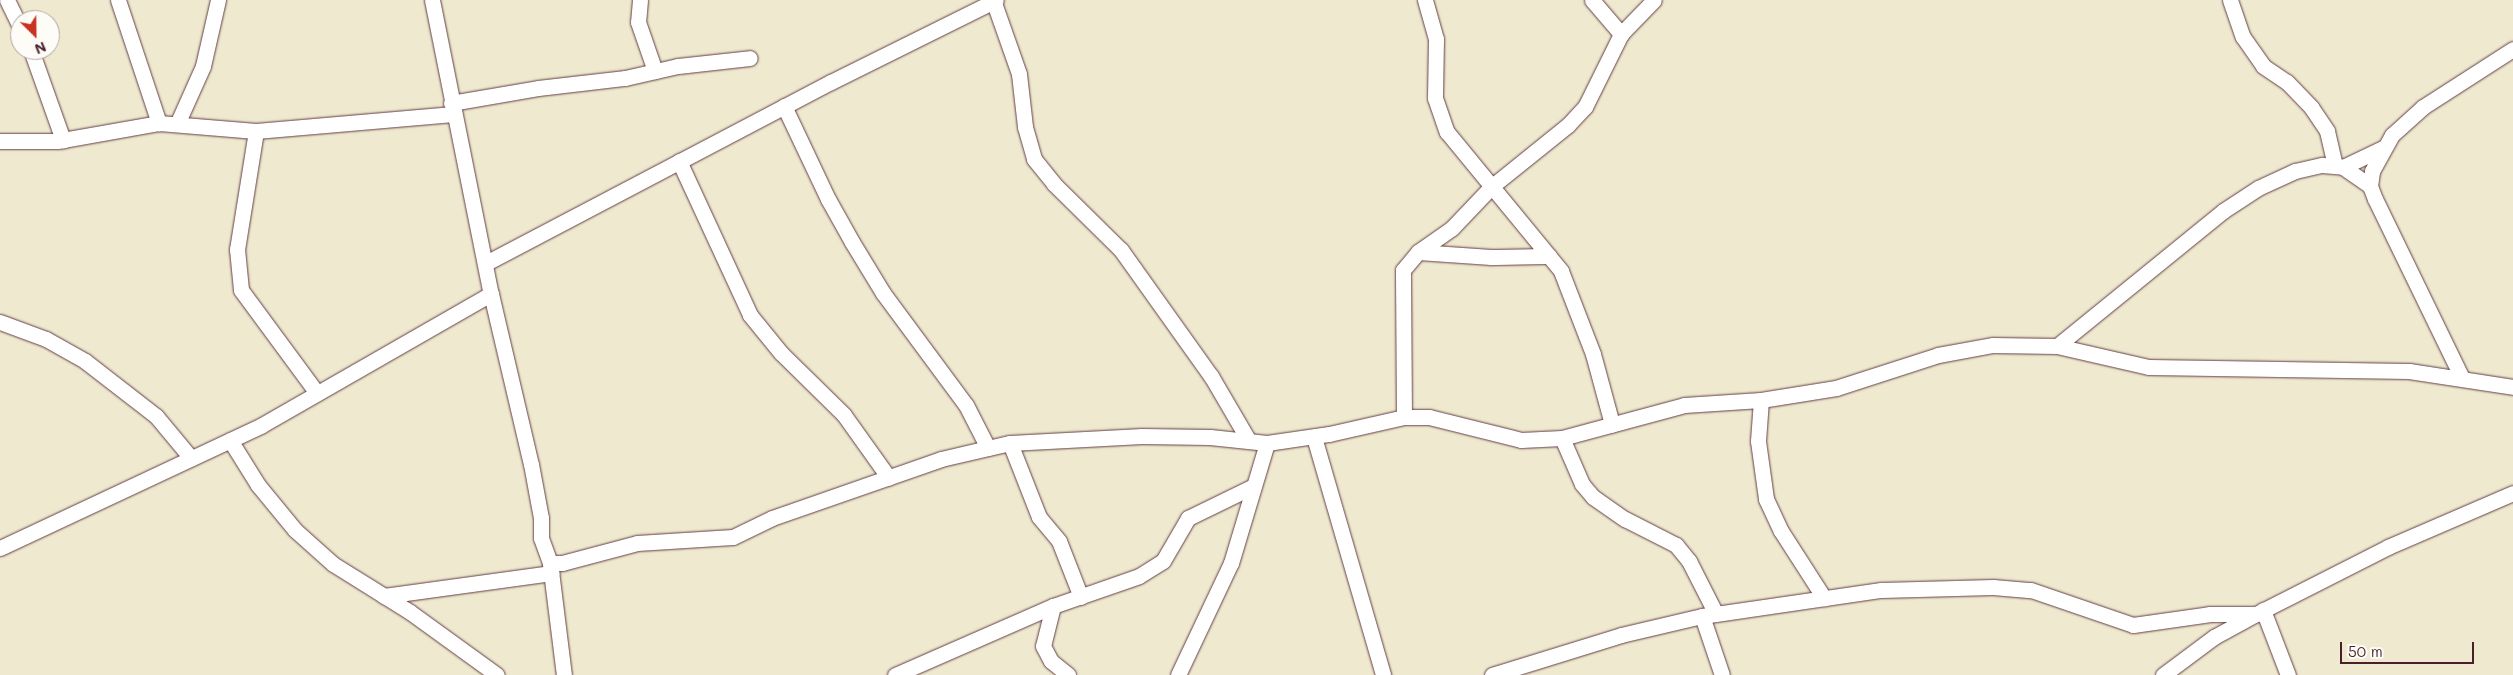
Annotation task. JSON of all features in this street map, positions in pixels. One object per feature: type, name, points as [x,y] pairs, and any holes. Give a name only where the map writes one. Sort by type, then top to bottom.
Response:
[{"type":"street","points":[[118,0],[159,123]]},
{"type":"street","points":[[178,122],[203,66],[218,0]]},
{"type":"street","points":[[432,0],[452,108],[486,262],[491,294],[541,518],[541,538],[551,568],[564,675]]},
{"type":"street","points":[[640,0],[638,22],[655,71]]},
{"type":"street","points":[[486,262],[784,106],[994,0],[1019,74],[1025,128],[1034,159],[1121,250],[1211,376],[1249,441]]},
{"type":"street","points":[[1425,0],[1436,39],[1435,98],[1438,112],[1447,132],[1490,187],[1561,271],[1593,354],[1612,424]]},
{"type":"street","points":[[1592,0],[1621,34]]},
{"type":"street","points":[[1404,418],[1403,270],[1418,252],[1452,228],[1490,187],[1568,125],[1585,107],[1621,34],[1654,0]]},
{"type":"street","points":[[2230,0],[2243,37],[2263,66],[2287,82],[2311,107],[2327,131],[2339,166],[2370,186],[2462,378]]},
{"type":"street","points":[[2370,186],[2372,171],[2383,148],[2423,106],[2513,49]]},
{"type":"street","points":[[0,141],[62,140],[159,123],[178,122],[256,131],[452,108],[625,78],[655,71],[750,58]]},
{"type":"street","points":[[34,60],[62,140]]},
{"type":"street","points":[[784,106],[828,199],[852,242],[883,293],[966,405],[988,448]]},
{"type":"street","points":[[256,131],[237,249],[241,290],[317,393]]},
{"type":"street","points":[[2057,346],[2223,211],[2258,188],[2295,171],[2339,166],[2383,148]]},
{"type":"street","points":[[679,161],[750,315],[781,353],[844,415],[890,478]]},
{"type":"street","points":[[1418,252],[1491,257],[1549,256]]},
{"type":"street","points":[[0,548],[230,440],[491,294]]},
{"type":"street","points":[[0,322],[46,340],[85,361],[156,416],[191,458]]},
{"type":"street","points":[[384,596],[551,568],[562,563],[637,543],[733,537],[772,518],[941,459],[1010,444],[1142,436],[1267,443],[1314,437],[1404,418],[1429,417],[1521,440],[1562,438],[1684,405],[1761,400],[1836,388],[1938,355],[1993,345],[2057,346],[2149,367],[2343,368],[2462,378],[2513,387]]},
{"type":"street","points":[[1761,400],[1758,441],[1766,499],[1781,531],[1824,598]]},
{"type":"street","points":[[1314,437],[1383,675]]},
{"type":"street","points":[[1562,438],[1582,484],[1593,497],[1625,519],[1676,545],[1689,561],[1709,615],[1722,675]]},
{"type":"street","points":[[230,440],[258,485],[294,530],[333,564],[384,596],[497,675]]},
{"type":"street","points":[[1178,675],[1231,563],[1267,443]]},
{"type":"street","points":[[1010,444],[1039,517],[1059,540],[1081,596]]},
{"type":"street","points":[[895,675],[1053,606],[1159,565],[1188,518],[1254,486]]},
{"type":"street","points":[[2162,675],[2214,637],[2260,612],[2388,547],[2513,493]]},
{"type":"street","points":[[1492,675],[1621,636],[1709,615],[1880,590],[1994,587],[2044,593],[2133,625],[2210,614],[2260,612]]},
{"type":"street","points":[[1053,606],[1043,646],[1051,661],[1068,675]]},
{"type":"street","points":[[2260,612],[2288,675]]}]
